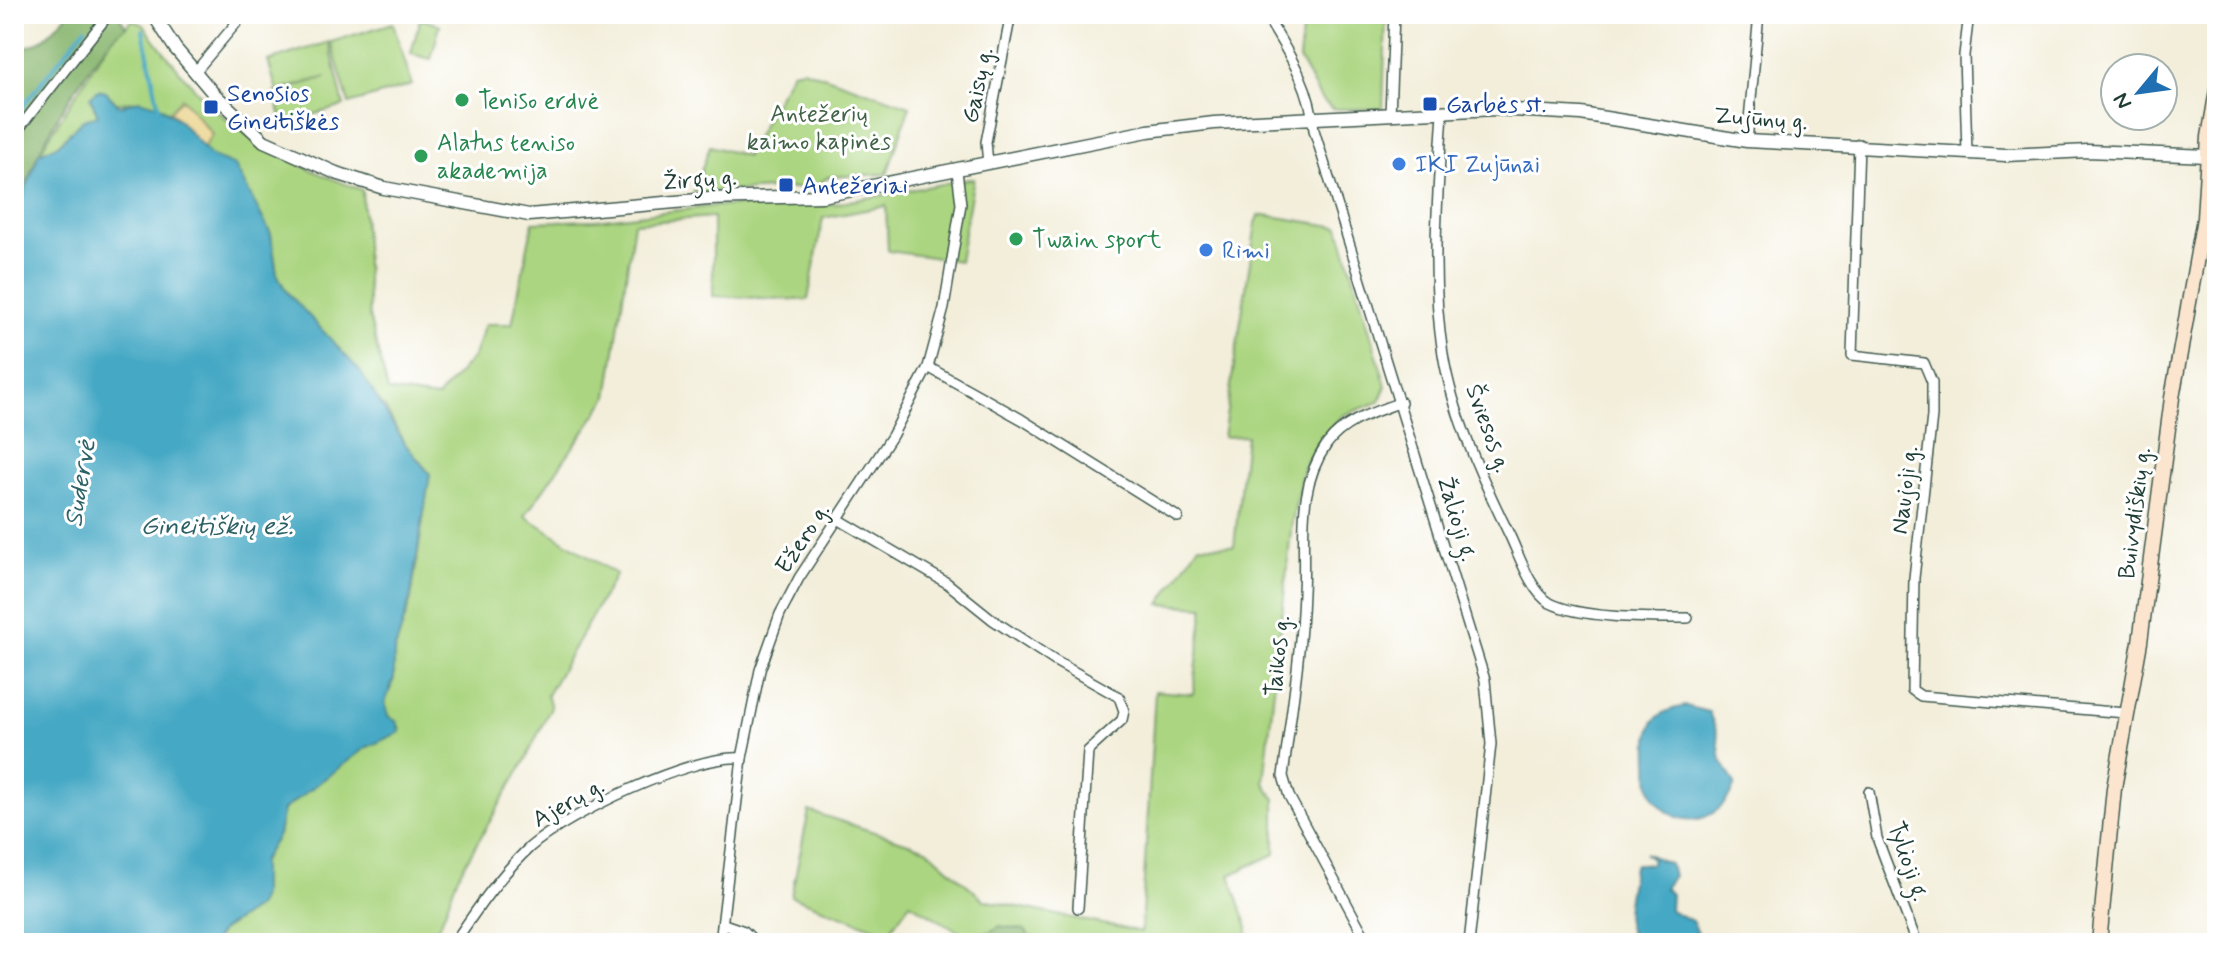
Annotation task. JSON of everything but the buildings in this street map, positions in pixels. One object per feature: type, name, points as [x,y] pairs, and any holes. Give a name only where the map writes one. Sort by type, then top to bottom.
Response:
[{"type":"main road","name":"Buivydiškių g.","points":[[2099,943],[2114,788],[2140,642],[2172,398],[2204,218],[2217,90]]},
{"type":"street","points":[[14,135],[109,14]]},
{"type":"street","name":"Žirgų g.","points":[[153,14],[195,72],[254,132],[295,156],[384,188],[516,214],[709,199],[822,196],[1148,131],[1223,122],[1313,118]]},
{"type":"street","points":[[195,72],[244,14]]},
{"type":"street","name":"Gaisų g.","points":[[988,164],[986,142],[1011,14]]},
{"type":"street","name":"Žalioji g.","points":[[1265,14],[1301,76],[1478,649],[1487,692],[1491,744],[1469,943]]},
{"type":"street","points":[[1390,115],[1394,14]]},
{"type":"street","points":[[1747,141],[1759,14]]},
{"type":"street","points":[[1967,153],[1964,55],[1969,14]]},
{"type":"street","name":"Zujūnų g.","points":[[1313,118],[1551,110],[1747,141],[1859,144],[1967,153],[2032,155],[2114,151],[2208,156]]},
{"type":"street","name":"Šviesos g.","points":[[1443,112],[1436,236],[1444,359],[1470,441],[1509,535],[1540,594],[1551,603],[1617,617],[1688,618]]},
{"type":"street","name":"Naujoji g.","points":[[1859,144],[1852,355],[1924,363],[1932,382],[1928,469],[1914,578],[1912,690],[1921,696],[2126,713]]},
{"type":"street","name":"Ežero g.","points":[[720,943],[742,758],[760,670],[773,629],[799,578],[892,436],[928,367],[944,308],[961,204],[957,171]]},
{"type":"street","points":[[928,367],[1021,419],[1178,517]]},
{"type":"street","name":"Taikos g.","points":[[1368,943],[1289,796],[1283,776],[1304,590],[1301,535],[1308,488],[1318,460],[1339,431],[1358,419],[1401,402]]},
{"type":"street","points":[[838,519],[947,583],[993,620],[1055,661],[1119,697],[1123,703],[1122,720],[1088,751],[1078,908]]},
{"type":"street","name":"Ajerų g.","points":[[454,943],[492,889],[543,839],[655,777],[729,757],[742,758]]},
{"type":"street","name":"Tylioji g.","points":[[1869,792],[1877,838],[1917,943]]},
{"type":"street","points":[[724,924],[744,931],[756,943]]},
{"type":"green space","points":[[68,14],[118,14],[126,27],[91,66],[55,124],[39,153],[14,223],[14,49],[38,42]]},
{"type":"green space","points":[[1304,14],[1386,14],[1383,109],[1333,109],[1321,99],[1299,59]]},
{"type":"green space","points":[[420,19],[440,25],[431,59],[411,54]]},
{"type":"green space","points":[[133,20],[144,25],[192,85],[237,128],[291,161],[362,190],[369,316],[388,391],[437,398],[474,356],[485,324],[512,324],[533,222],[595,220],[714,206],[834,204],[974,178],[959,261],[888,251],[886,206],[823,218],[808,300],[713,296],[713,217],[634,223],[608,397],[525,516],[616,574],[547,695],[551,707],[525,761],[458,876],[441,922],[429,943],[213,943],[221,931],[257,907],[262,861],[278,835],[282,810],[365,748],[401,728],[388,716],[385,703],[394,678],[394,653],[411,600],[430,474],[405,444],[385,408],[286,291],[277,274],[271,234],[235,167],[211,156],[131,101],[114,104],[106,92],[91,101],[98,115],[81,121],[58,145],[39,153],[111,39]]},
{"type":"green space","points":[[393,23],[412,85],[349,104],[331,42]]},
{"type":"green space","points":[[329,42],[344,106],[283,123],[274,93],[327,77],[277,91],[268,61]]},
{"type":"green space","name":"Antežerių kaimo kapinės","points":[[803,69],[910,106],[887,174],[828,177],[815,187],[693,193],[710,146],[746,156],[792,71]]},
{"type":"green space","points":[[1259,216],[1339,227],[1386,386],[1379,402],[1343,415],[1321,439],[1303,468],[1292,522],[1264,782],[1275,799],[1275,854],[1230,875],[1248,928],[1247,943],[1033,943],[1032,938],[986,932],[970,943],[963,943],[966,936],[910,903],[888,933],[791,896],[809,811],[927,849],[984,900],[1141,932],[1155,691],[1193,694],[1204,607],[1160,604],[1199,545],[1234,546],[1246,436],[1223,437],[1256,223]]},
{"type":"green space","points":[[1000,926],[1025,930],[1033,943],[970,943]]},
{"type":"sand","points":[[182,98],[212,134],[203,149],[170,111]]},
{"type":"water","name":"Gineitiškių ež.","points":[[98,90],[106,92],[119,106],[140,100],[160,106],[180,121],[211,156],[235,166],[271,234],[277,274],[286,291],[360,371],[405,444],[430,474],[410,600],[394,653],[394,678],[385,703],[388,716],[397,722],[400,732],[365,748],[283,810],[278,835],[262,861],[262,897],[257,907],[221,931],[213,943],[14,943],[14,223],[39,153],[58,145],[81,121],[98,115],[90,97]]},
{"type":"water","points":[[1686,706],[1709,712],[1717,733],[1721,760],[1735,784],[1721,807],[1700,818],[1688,819],[1676,817],[1665,810],[1652,795],[1649,751],[1652,724],[1664,713]]},
{"type":"water","points":[[1644,853],[1670,864],[1673,876],[1664,888],[1671,894],[1670,910],[1692,921],[1703,943],[1638,943],[1632,936],[1626,918],[1628,898],[1636,864],[1650,864],[1652,860]]},
{"type":"waterway","points":[[19,111],[85,28]]},
{"type":"waterway","name":"Sudervė","points":[[143,30],[159,109]]},
{"type":"place","name":"Teniso erdvė","points":[[462,100]]},
{"type":"place","name":"Garbės st.","points":[[1430,104]]},
{"type":"place","name":"Senosios Gineitiškės","points":[[211,107]]},
{"type":"place","name":"Alatus teniso akademija","points":[[421,156]]},
{"type":"place","name":"IKI Zujūnai","points":[[1399,164]]},
{"type":"place","name":"Antežeriai","points":[[786,185]]},
{"type":"place","name":"Twain sport","points":[[1016,239]]},
{"type":"place","name":"Rimi","points":[[1206,250]]}]
